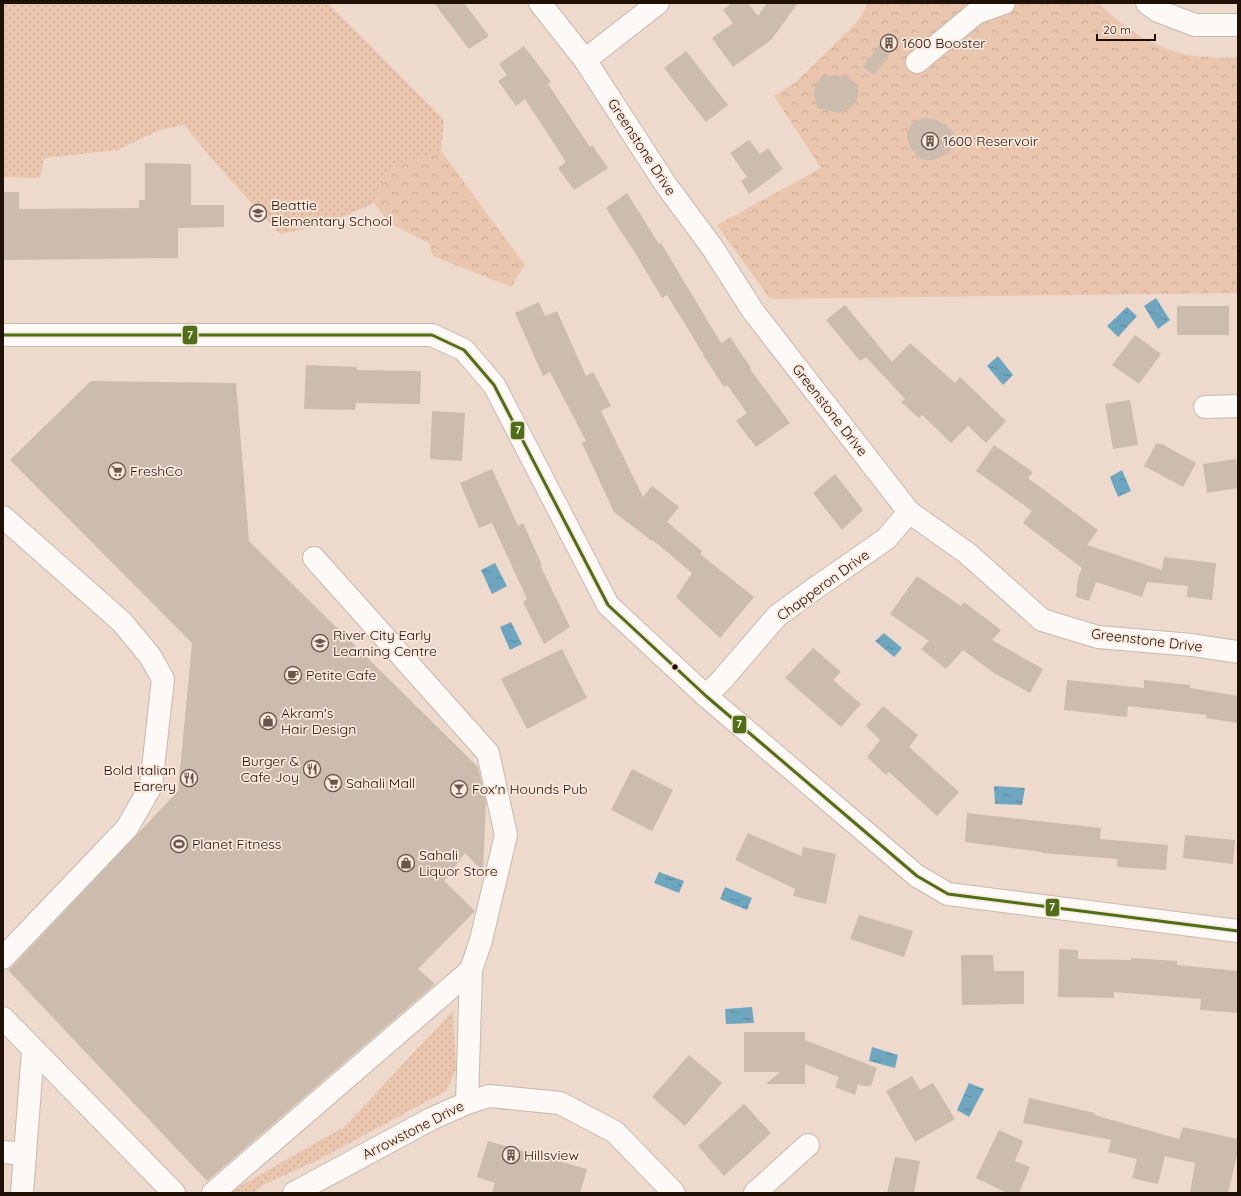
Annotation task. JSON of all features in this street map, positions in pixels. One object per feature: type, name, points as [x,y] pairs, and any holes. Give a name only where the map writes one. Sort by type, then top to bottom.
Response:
[{"type":"street","name":"Greenstone Drive","points":[[540,3],[585,60],[666,185],[712,247],[753,311],[909,512],[967,553],[1042,620],[1098,637],[1192,645],[1238,652]]},
{"type":"street","points":[[585,60],[658,3]]},
{"type":"street","points":[[917,62],[976,13],[1004,3]]},
{"type":"street","points":[[1147,3],[1158,11],[1195,25],[1238,25]]},
{"type":"street","points":[[3,335],[432,336],[464,350],[494,385],[608,605],[706,696],[917,876],[948,894],[1238,931]]},
{"type":"street","points":[[1205,407],[1238,406]]},
{"type":"street","name":"Chapperon Drive","points":[[706,696],[721,681],[777,616],[886,539],[909,512]]},
{"type":"street","points":[[3,517],[122,622],[150,656],[163,679],[152,786],[127,828],[3,958]]},
{"type":"street","points":[[314,558],[488,753],[506,835],[471,970],[467,1103]]},
{"type":"street","points":[[213,1193],[471,970]]},
{"type":"street","points":[[3,1018],[174,1193]]},
{"type":"street","points":[[22,1193],[34,1050]]},
{"type":"street","name":"Arrowstone Drive","points":[[294,1193],[431,1119],[467,1103],[489,1096],[560,1103],[615,1132],[674,1193]]},
{"type":"street","points":[[755,1193],[808,1145]]},
{"type":"street","points":[[3,1152],[25,1154]]},
{"type":"green space","points":[[3,3],[328,3],[444,120],[441,151],[389,169],[374,203],[324,225],[280,234],[224,173],[184,125],[160,130],[117,150],[44,158],[40,178],[3,177]]},
{"type":"green space","points":[[868,3],[1099,3],[1122,24],[1135,33],[1162,47],[1191,55],[1219,58],[1238,57],[1238,293],[770,299],[717,225],[821,168],[774,96],[795,83],[858,21]]},
{"type":"green space","points":[[441,151],[525,265],[511,287],[433,256],[429,243],[389,223],[374,203],[389,169]]},
{"type":"green space","points":[[453,1011],[456,1070],[446,1091],[320,1159],[263,1185],[254,1193],[228,1193],[344,1127]]},
{"type":"water","points":[[1156,298],[1170,320],[1158,329],[1144,306]]},
{"type":"water","points":[[1127,307],[1137,316],[1118,337],[1107,326]]},
{"type":"water","points":[[998,356],[1013,375],[1003,385],[987,366]]},
{"type":"water","points":[[1122,470],[1131,491],[1118,497],[1110,477]]},
{"type":"water","points":[[495,563],[507,586],[492,594],[481,570]]},
{"type":"water","points":[[511,622],[522,644],[510,650],[500,627]]},
{"type":"water","points":[[884,633],[902,648],[894,657],[875,641]]},
{"type":"water","points":[[994,786],[1025,788],[1022,805],[995,804]]},
{"type":"water","points":[[659,872],[684,881],[679,893],[654,883]]},
{"type":"water","points":[[725,887],[752,898],[747,910],[720,899]]},
{"type":"water","points":[[752,1007],[754,1023],[726,1024],[725,1009]]},
{"type":"water","points":[[872,1047],[898,1055],[895,1068],[869,1061]]},
{"type":"water","points":[[969,1083],[984,1089],[969,1117],[957,1110]]},
{"type":"building","points":[[434,3],[464,3],[489,36],[469,49]]},
{"type":"building","points":[[732,3],[748,3],[758,16],[767,3],[798,3],[771,40],[733,67],[712,38],[733,23],[723,10]]},
{"type":"building","points":[[888,32],[900,40],[874,75],[863,67]]},
{"type":"building","points":[[524,46],[551,82],[548,84],[590,147],[592,145],[608,168],[574,190],[558,168],[566,162],[525,99],[516,106],[498,81],[507,75],[499,64]]},
{"type":"building","points":[[686,51],[728,105],[706,122],[664,68]]},
{"type":"building","points":[[835,75],[847,77],[855,83],[859,91],[856,102],[848,110],[838,113],[817,108],[814,94],[815,84],[822,77]]},
{"type":"building","name":"1600 Reservoir","points":[[926,118],[945,124],[954,133],[950,152],[933,160],[922,160],[910,148],[907,137],[909,128],[915,121]]},
{"type":"building","points":[[749,140],[760,154],[768,148],[783,169],[749,194],[741,181],[747,177],[730,153]]},
{"type":"building","points":[[145,163],[191,164],[191,205],[224,205],[224,227],[178,228],[178,258],[3,260],[3,192],[19,192],[19,209],[139,208],[139,200],[145,200]]},
{"type":"building","points":[[627,193],[659,244],[661,243],[721,343],[730,337],[751,368],[750,369],[790,423],[756,447],[736,421],[747,413],[727,385],[724,387],[667,295],[662,298],[606,208]]},
{"type":"building","points":[[539,302],[545,316],[557,311],[586,376],[593,372],[611,406],[601,411],[643,497],[652,486],[679,507],[667,522],[702,551],[700,554],[754,597],[720,638],[676,597],[692,573],[653,540],[652,541],[614,512],[582,443],[586,441],[550,372],[543,376],[515,313]]},
{"type":"building","points":[[845,305],[892,362],[910,343],[955,383],[960,377],[1006,421],[986,443],[968,426],[951,443],[922,415],[919,418],[901,402],[905,399],[866,357],[860,361],[826,320]]},
{"type":"building","points":[[1177,306],[1229,306],[1229,335],[1177,335]]},
{"type":"building","points":[[1135,335],[1161,354],[1139,384],[1112,365]]},
{"type":"building","points":[[306,365],[357,367],[357,370],[421,371],[420,404],[356,403],[355,410],[304,409]]},
{"type":"building","name":"Sahali Mall","points":[[91,381],[236,383],[249,541],[478,767],[486,802],[483,872],[465,853],[444,881],[475,911],[418,969],[435,984],[207,1181],[8,970],[178,791],[192,643],[10,460]]},
{"type":"building","points":[[1130,400],[1138,445],[1113,449],[1105,404]]},
{"type":"building","points":[[432,411],[465,413],[462,461],[430,459]]},
{"type":"building","points":[[1156,444],[1162,444],[1196,463],[1183,487],[1144,466]]},
{"type":"building","points":[[994,445],[1033,472],[1028,478],[1098,530],[1087,545],[1162,570],[1164,557],[1216,563],[1212,600],[1187,597],[1188,586],[1147,582],[1142,597],[1096,582],[1089,601],[1076,597],[1078,578],[1082,568],[1023,523],[1032,511],[976,471]]},
{"type":"building","points":[[1236,459],[1238,488],[1207,493],[1203,464]]},
{"type":"building","points":[[492,469],[518,526],[523,523],[542,565],[540,565],[570,627],[544,644],[523,602],[527,599],[492,523],[479,528],[460,483]]},
{"type":"building","points":[[835,474],[863,510],[842,530],[813,493]]},
{"type":"building","points":[[917,576],[961,606],[964,602],[1001,630],[992,640],[1043,669],[1030,693],[994,673],[963,650],[946,669],[921,649],[929,641],[890,614]]},
{"type":"building","points":[[813,648],[841,672],[833,680],[861,704],[841,727],[785,678]]},
{"type":"building","points":[[562,649],[587,698],[527,729],[501,679]]},
{"type":"building","points":[[1067,680],[1144,688],[1144,680],[1190,685],[1190,688],[1238,696],[1238,723],[1206,718],[1207,715],[1128,706],[1127,717],[1064,710]]},
{"type":"building","points":[[883,706],[918,735],[909,747],[959,792],[937,816],[889,772],[886,775],[867,757],[880,740],[866,726]]},
{"type":"building","points":[[632,769],[673,790],[652,831],[611,810]]},
{"type":"building","points":[[967,813],[1101,828],[1100,839],[1168,845],[1166,870],[1117,867],[1118,859],[1042,853],[965,842]]},
{"type":"building","points":[[748,833],[801,856],[803,847],[836,854],[826,904],[793,896],[795,889],[735,860]]},
{"type":"building","points":[[1185,835],[1235,840],[1233,864],[1183,858]]},
{"type":"building","points":[[859,915],[913,931],[904,957],[850,939]]},
{"type":"building","points":[[1059,949],[1078,950],[1078,959],[1131,960],[1131,958],[1177,961],[1177,965],[1238,971],[1238,1013],[1200,1010],[1201,999],[1114,992],[1114,998],[1058,997]]},
{"type":"building","points":[[961,955],[993,955],[994,971],[1024,971],[1024,1004],[962,1005]]},
{"type":"building","points":[[744,1032],[805,1032],[805,1040],[877,1068],[871,1086],[858,1084],[855,1095],[835,1087],[839,1077],[805,1064],[805,1084],[766,1084],[780,1072],[744,1072]]},
{"type":"building","points":[[689,1055],[722,1083],[685,1126],[652,1097]]},
{"type":"building","points":[[912,1076],[920,1090],[933,1083],[955,1119],[915,1142],[886,1091]]},
{"type":"building","points":[[1029,1098],[1095,1113],[1094,1115],[1179,1139],[1183,1127],[1238,1139],[1238,1151],[1228,1193],[1190,1193],[1195,1163],[1165,1156],[1158,1184],[1132,1178],[1137,1159],[1108,1152],[1111,1140],[1023,1123]]},
{"type":"building","points":[[744,1104],[771,1133],[724,1176],[698,1146]]},
{"type":"building","points":[[999,1130],[1023,1141],[1015,1161],[1030,1167],[1019,1193],[1007,1193],[976,1178]]},
{"type":"building","name":"Hillsview","points":[[488,1141],[587,1169],[580,1193],[492,1193],[495,1183],[477,1177]]},
{"type":"building","points":[[895,1157],[920,1161],[914,1193],[887,1193]]},
{"type":"transit line","name":"7","points":[[3,335],[432,335],[464,350],[494,385],[608,605],[706,696],[917,876],[948,894],[1238,931]]},
{"type":"place","name":"1600 Booster","points":[[889,43]]},
{"type":"place","name":"1600 Reservoir","points":[[930,141]]},
{"type":"place","name":"Beattie Elementary School","points":[[258,213]]},
{"type":"place","name":"FreshCo","points":[[117,471]]},
{"type":"place","name":"River City Early Learning Centre","points":[[320,643]]},
{"type":"place","name":"Petite Cafe","points":[[293,675]]},
{"type":"place","name":"Akram's Hair Design","points":[[268,721]]},
{"type":"place","name":"Burger & Cafe Joy","points":[[312,769]]},
{"type":"place","name":"Bold Italian Earery","points":[[189,778]]},
{"type":"place","name":"Sahali Mall","points":[[333,783]]},
{"type":"place","name":"Fox'n Hounds Pub","points":[[459,789]]},
{"type":"place","name":"Planet Fitness","points":[[179,844]]},
{"type":"place","name":"Sahali Liquor Store","points":[[406,863]]},
{"type":"place","name":"Hillsview","points":[[511,1155]]}]
